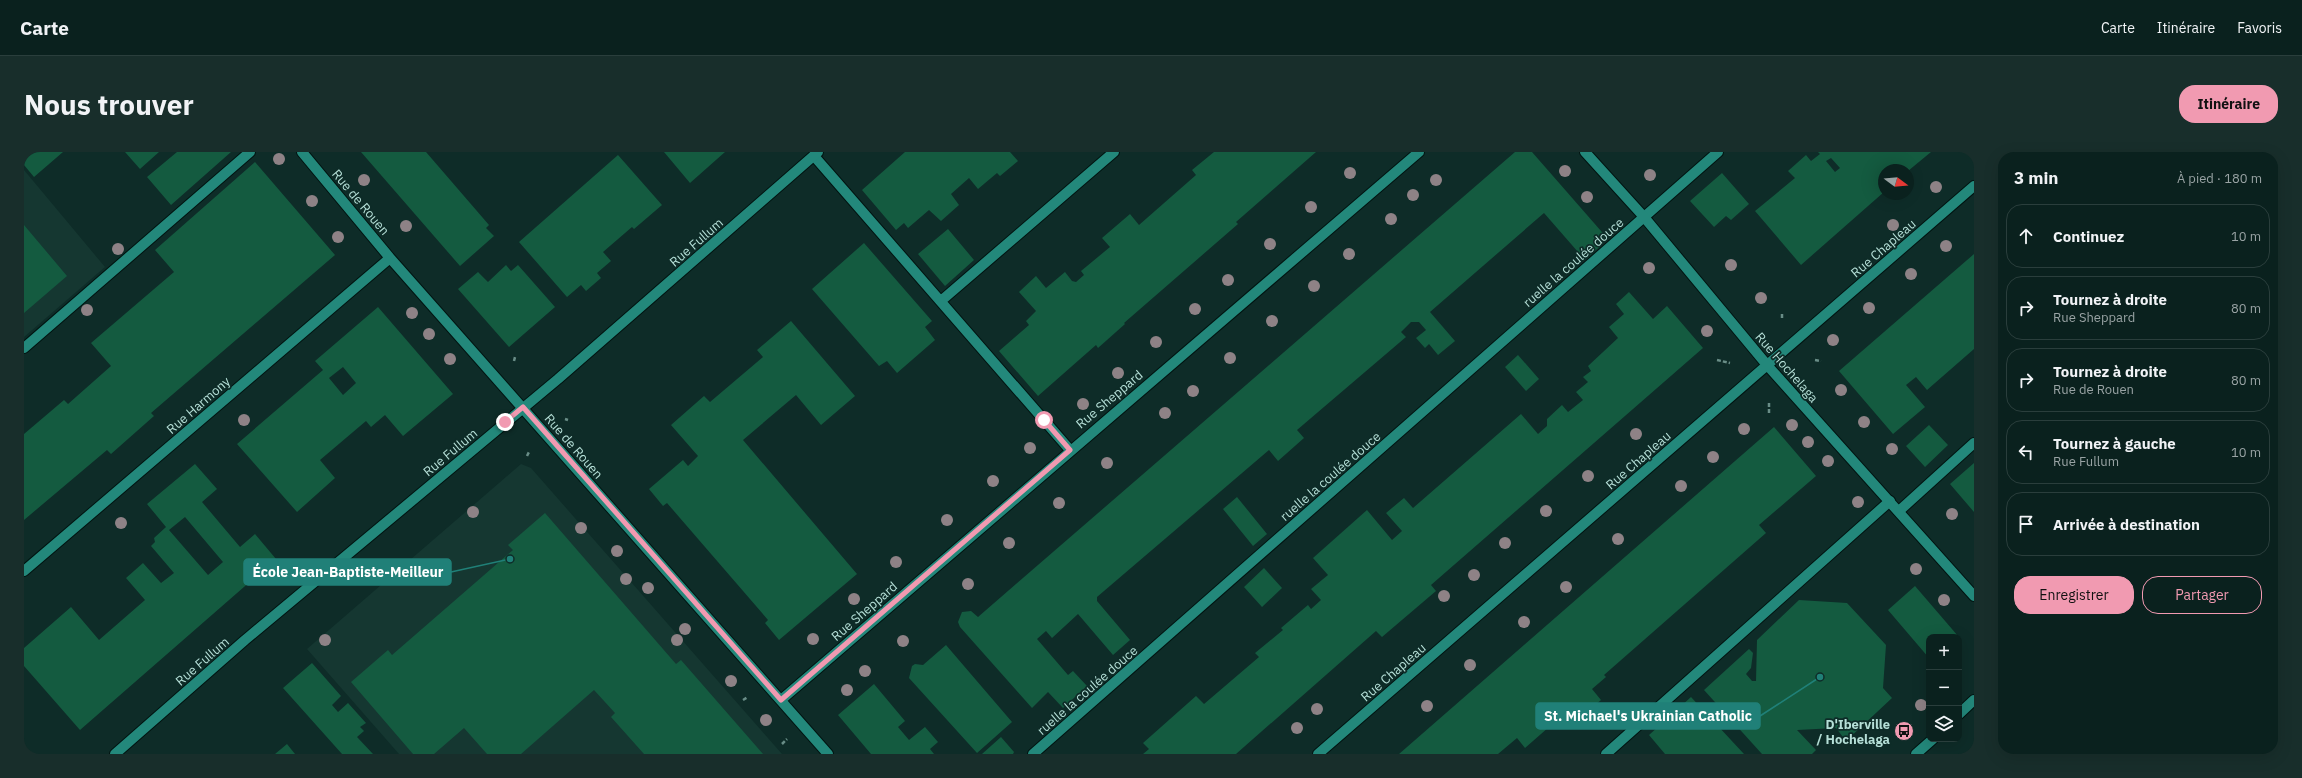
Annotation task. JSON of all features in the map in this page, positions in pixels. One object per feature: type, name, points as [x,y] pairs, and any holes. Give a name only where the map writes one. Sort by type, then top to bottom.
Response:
[{"type":"street","points":[[24,348],[250,152]]},
{"type":"street","name":"Rue de Rouen","points":[[302,152],[390,258],[828,754]]},
{"type":"street","points":[[942,300],[1114,152]]},
{"type":"street","name":"Rue Sheppard","points":[[781,700],[1070,450],[1419,152]]},
{"type":"street","name":"Rue Hochelaga","points":[[1585,152],[1644,217],[1767,366],[1974,596]]},
{"type":"street","name":"ruelle la coulée douce","points":[[1033,754],[1718,152]]},
{"type":"street","points":[[816,154],[1070,450]]},
{"type":"street","name":"Rue Fullum","points":[[115,754],[245,640],[558,379],[816,154]]},
{"type":"street","name":"Rue Chapleau","points":[[1318,754],[1974,186]]},
{"type":"street","name":"Rue Harmony","points":[[24,571],[390,258]]},
{"type":"street","points":[[1899,511],[1974,443]]},
{"type":"street","points":[[1606,754],[1890,501]]},
{"type":"street","points":[[1962,711],[1974,700]]},
{"type":"street","points":[[1916,754],[1929,742]]},
{"type":"path","points":[[1782,313],[1782,318]]},
{"type":"path","points":[[514,361],[515,357]]},
{"type":"path","points":[[1717,360],[1730,363]]},
{"type":"path","points":[[1814,360],[1821,361]]},
{"type":"path","points":[[1769,403],[1769,413]]},
{"type":"path","points":[[527,456],[529,452]]},
{"type":"path","points":[[743,700],[749,696]]},
{"type":"path","points":[[782,744],[787,739]]},
{"type":"shaded area","points":[[24,170],[105,267],[24,337]]},
{"type":"shaded area","points":[[521,464],[531,468],[782,754],[399,754],[307,649]]},
{"type":"building","points":[[24,152],[63,152],[34,177],[24,165]]},
{"type":"building","points":[[125,152],[159,152],[140,169]]},
{"type":"building","points":[[177,152],[231,152],[171,205],[147,177]]},
{"type":"building","points":[[361,152],[426,152],[489,225],[486,228],[494,236],[460,266]]},
{"type":"building","points":[[664,152],[725,152],[690,183]]},
{"type":"building","points":[[905,152],[1010,152],[1018,161],[1000,176],[997,173],[978,189],[969,178],[951,194],[959,205],[941,221],[929,210],[908,228],[904,223],[896,230],[862,190]]},
{"type":"building","points":[[1214,152],[1316,152],[1236,222],[1238,224],[1124,323],[1125,324],[1098,348],[1096,345],[1038,396],[999,351],[1029,325],[1026,321],[1036,311],[1019,292],[1036,276],[1046,288],[1065,272],[1072,281],[1076,282],[1084,275],[1081,271],[1110,247],[1102,238],[1130,214],[1139,225],[1196,175],[1192,170]]},
{"type":"building","points":[[1515,152],[1532,152],[1608,239],[1585,260],[1544,213],[1430,312],[1455,341],[1438,355],[1429,344],[1425,348],[1416,338],[1426,330],[1419,322],[1411,322],[1401,332],[1406,337],[1297,430],[1304,438],[1278,461],[1269,450],[1097,597],[1097,601],[1130,640],[1113,655],[1078,614],[1052,638],[1046,631],[1037,639],[1068,675],[1073,671],[1087,686],[1063,708],[1048,692],[1032,708],[960,627],[958,622],[962,612],[971,611],[978,617]]},
{"type":"building","points":[[1818,152],[1931,152],[1914,166],[1914,164],[1878,164],[1878,197],[1801,265],[1755,211],[1795,178],[1788,171],[1806,155],[1811,161],[1820,154]],"holes":[[[1831,158],[1840,168],[1835,172],[1826,161]]]},
{"type":"building","points":[[618,155],[662,205],[634,229],[632,227],[603,252],[611,261],[597,273],[601,278],[586,291],[581,285],[567,297],[519,242]]},
{"type":"building","points":[[255,162],[335,255],[151,413],[154,416],[111,454],[107,450],[24,520],[24,434],[64,400],[68,404],[111,366],[91,343],[174,272],[155,250]]},
{"type":"building","points":[[1722,173],[1749,204],[1731,220],[1726,216],[1714,227],[1690,201]]},
{"type":"building","points":[[24,225],[67,276],[24,313]]},
{"type":"building","points":[[948,229],[974,260],[945,286],[918,254]]},
{"type":"building","points":[[864,243],[932,321],[925,327],[935,340],[897,373],[887,361],[879,366],[812,289]]},
{"type":"building","points":[[1974,254],[1974,349],[1927,390],[1916,377],[1906,385],[1925,407],[1893,434],[1839,371]]},
{"type":"building","points":[[506,265],[511,271],[518,265],[555,307],[509,347],[458,289],[478,272],[488,282]]},
{"type":"building","points":[[1629,292],[1653,319],[1667,306],[1703,348],[1431,585],[1436,591],[1382,637],[1376,631],[1236,754],[1143,754],[1149,749],[1143,743],[1196,696],[1204,704],[1259,657],[1255,653],[1283,630],[1281,628],[1308,605],[1311,609],[1321,600],[1311,589],[1328,575],[1313,558],[1367,510],[1392,540],[1402,531],[1386,513],[1404,498],[1413,508],[1521,414],[1538,434],[1547,426],[1547,419],[1562,405],[1568,412],[1583,400],[1576,392],[1588,382],[1583,377],[1591,371],[1588,366],[1618,338],[1609,327],[1624,314],[1616,304]]},
{"type":"building","points":[[378,307],[453,394],[403,436],[385,415],[371,427],[366,421],[320,460],[335,478],[297,512],[237,444],[323,370],[315,361]],"holes":[[[343,367],[356,383],[343,395],[329,378]]]},
{"type":"building","points":[[791,321],[855,396],[821,425],[796,395],[743,440],[857,574],[779,640],[765,623],[768,620],[667,503],[663,506],[649,489],[683,460],[688,466],[698,456],[671,425],[704,396],[710,402],[763,357],[757,350]]},
{"type":"building","points":[[1518,355],[1539,379],[1526,391],[1505,367]]},
{"type":"building","points":[[1929,425],[1948,445],[1925,467],[1906,446]]},
{"type":"building","points":[[1774,427],[1816,476],[1759,525],[1766,533],[1604,675],[1606,677],[1592,689],[1601,700],[1574,724],[1565,713],[1525,748],[1517,738],[1498,754],[1399,754]]},
{"type":"building","points":[[1974,463],[1974,512],[1950,484]]},
{"type":"building","points":[[195,464],[217,489],[202,502],[240,547],[255,534],[276,559],[80,730],[24,666],[24,648],[71,607],[99,640],[145,600],[126,578],[143,563],[161,583],[174,573],[151,546],[155,542],[154,538],[166,527],[147,504]],"holes":[[[185,517],[223,562],[208,575],[169,530]]]},
{"type":"building","points":[[1237,497],[1267,534],[1253,546],[1223,509]]},
{"type":"building","points":[[545,513],[676,664],[681,660],[763,754],[644,754],[611,717],[615,713],[594,690],[521,754],[487,754],[464,728],[434,754],[413,754],[351,682],[388,650],[392,655],[513,550],[508,545]]},
{"type":"building","points":[[1264,568],[1282,588],[1262,607],[1244,587]]},
{"type":"building","points":[[1915,586],[1956,634],[1926,634],[1926,654],[1888,610]]},
{"type":"building","points":[[1799,600],[1847,603],[1886,645],[1883,688],[1892,698],[1846,741],[1836,728],[1797,730],[1816,750],[1812,754],[1762,754],[1704,690],[1749,649],[1753,653],[1751,668],[1746,674],[1752,681],[1756,681],[1757,640]]},
{"type":"building","points":[[946,645],[1012,722],[977,753],[909,678],[912,666],[915,664],[923,665]]},
{"type":"building","points":[[312,663],[341,696],[332,705],[338,712],[348,703],[366,723],[360,727],[364,731],[357,737],[373,754],[342,754],[283,688]]},
{"type":"building","points":[[874,684],[905,721],[898,727],[909,740],[925,727],[938,742],[930,749],[934,754],[871,754],[838,715]]},
{"type":"building","points":[[1691,697],[1744,754],[1665,754],[1649,735]]},
{"type":"building","points":[[1001,737],[1014,752],[1013,754],[982,754]]},
{"type":"building","points":[[287,744],[295,754],[275,754]]},
{"type":"place","name":"École Jean-Baptiste-Meilleur","points":[[510,559]]},
{"type":"place","name":"St. Michael's Ukrainian Catholic","points":[[1820,677]]},
{"type":"place","name":"D'Iberville / Hochelaga","points":[[1904,731]]},
{"type":"route","points":[[505,422],[523,407],[781,700],[1070,450],[1044,420]]}]
